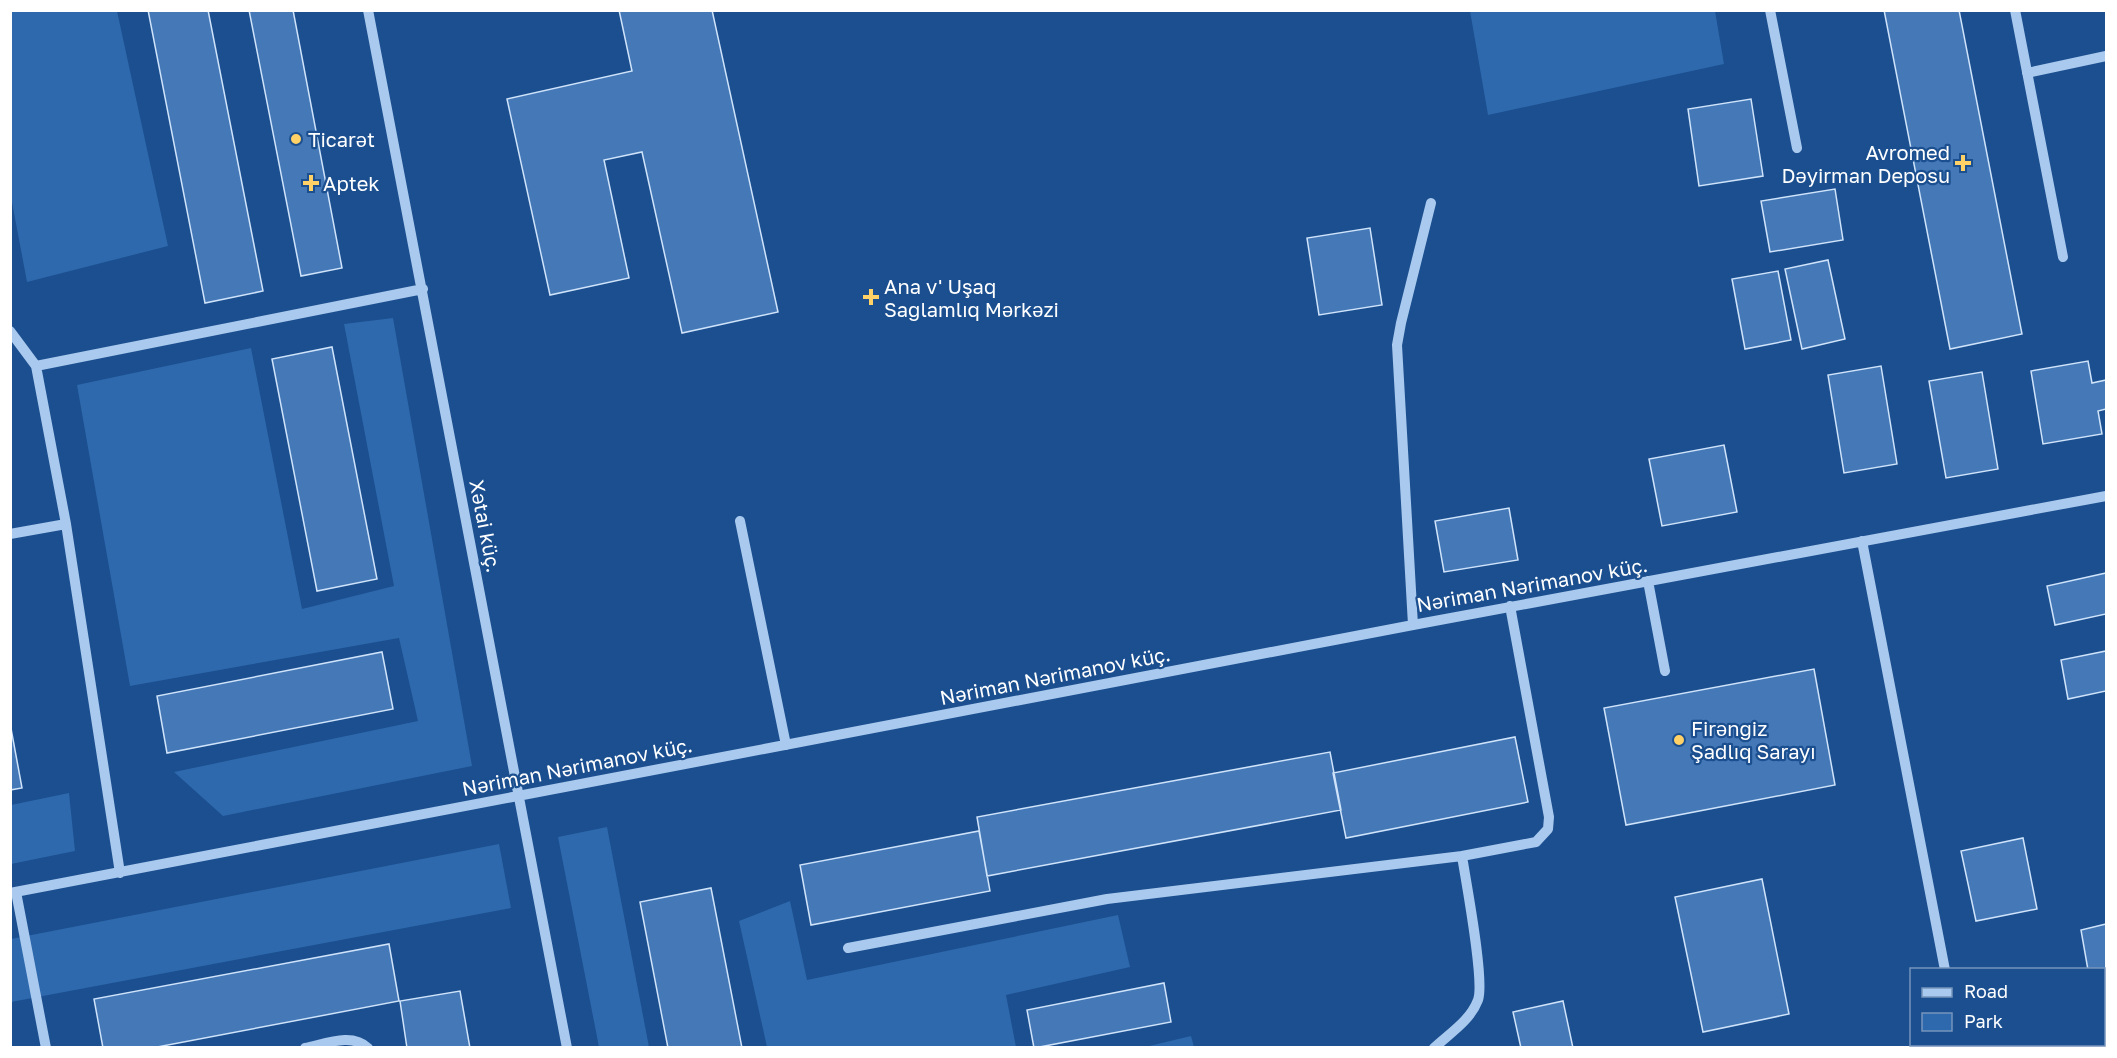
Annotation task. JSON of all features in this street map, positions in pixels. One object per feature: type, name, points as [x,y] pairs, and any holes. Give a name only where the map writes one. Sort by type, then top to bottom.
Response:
[{"type":"street","name":"Xətai küç.","points":[[369,10],[567,1047]]},
{"type":"street","points":[[1770,10],[1797,148]]},
{"type":"street","points":[[2015,10],[2063,257]]},
{"type":"street","points":[[2027,73],[2106,56]]},
{"type":"street","points":[[1413,625],[1397,345],[1431,203]]},
{"type":"street","points":[[36,366],[423,290]]},
{"type":"street","points":[[10,331],[36,366],[66,524],[120,873]]},
{"type":"street","name":"Nəriman Nərimanov küç.","points":[[14,893],[1510,606],[2106,496]]},
{"type":"street","points":[[740,521],[786,745]]},
{"type":"street","points":[[10,534],[66,524]]},
{"type":"street","points":[[1862,541],[1945,968]]},
{"type":"street","points":[[1648,581],[1665,671]]},
{"type":"street","points":[[848,948],[1107,898],[1462,856],[1536,842],[1548,829],[1550,817],[1510,606]]},
{"type":"street","points":[[1434,1047],[1467,1019],[1479,998],[1480,978],[1462,856]]},
{"type":"street","points":[[14,893],[46,1047]]},
{"type":"street","points":[[305,1047],[346,1039],[362,1042],[368,1047]]},
{"type":"green space","points":[[10,11],[117,11],[168,246],[27,282],[11,197]]},
{"type":"green space","points":[[1470,11],[1715,11],[1724,64],[1488,115]]},
{"type":"green space","points":[[393,318],[472,766],[223,816],[174,772],[418,721],[399,638],[130,686],[77,385],[251,348],[302,609],[394,586],[344,324]]},
{"type":"green space","points":[[69,793],[75,851],[11,864],[11,805]]},
{"type":"green space","points":[[607,827],[649,1047],[599,1047],[558,837]]},
{"type":"green space","points":[[499,844],[511,908],[11,1002],[11,939]]},
{"type":"green space","points":[[790,901],[807,980],[1118,915],[1130,967],[1006,995],[1016,1047],[767,1047],[739,921]]},
{"type":"green space","points":[[1191,1036],[1194,1047],[1145,1047]]},
{"type":"building","points":[[148,10],[208,10],[263,291],[205,303]]},
{"type":"building","name":"Ticarət","points":[[249,10],[293,10],[342,268],[301,276]]},
{"type":"building","points":[[619,10],[712,10],[778,312],[682,333],[642,152],[604,160],[629,278],[550,295],[507,99],[632,71]]},
{"type":"building","points":[[1884,10],[1959,10],[2022,334],[1950,349]]},
{"type":"building","points":[[1751,99],[1763,176],[1699,186],[1688,109]]},
{"type":"building","points":[[1835,189],[1843,240],[1770,252],[1761,201]]},
{"type":"building","points":[[1370,228],[1382,305],[1319,315],[1307,238]]},
{"type":"building","points":[[1828,260],[1845,339],[1802,349],[1785,269]]},
{"type":"building","points":[[1778,271],[1791,340],[1745,349],[1732,279]]},
{"type":"building","points":[[332,347],[377,579],[317,591],[272,359]]},
{"type":"building","points":[[2088,361],[2092,383],[2106,380],[2106,409],[2098,411],[2102,434],[2043,444],[2031,371]]},
{"type":"building","points":[[1881,366],[1897,464],[1844,473],[1828,375]]},
{"type":"building","points":[[1982,372],[1998,469],[1946,478],[1929,381]]},
{"type":"building","points":[[1724,445],[1737,512],[1662,526],[1649,459]]},
{"type":"building","points":[[1509,508],[1518,560],[1444,572],[1435,521]]},
{"type":"building","points":[[2106,573],[2106,614],[2055,625],[2047,586]]},
{"type":"building","points":[[2106,651],[2106,691],[2068,699],[2061,660]]},
{"type":"building","points":[[382,652],[393,709],[167,753],[157,696]]},
{"type":"building","points":[[1814,669],[1835,785],[1626,825],[1604,708]]},
{"type":"building","points":[[10,723],[22,788],[10,790]]},
{"type":"building","points":[[1515,737],[1528,802],[1346,838],[1333,773]]},
{"type":"building","points":[[1330,752],[1341,810],[987,876],[977,817]]},
{"type":"building","points":[[979,831],[990,891],[811,925],[800,865]]},
{"type":"building","points":[[2023,838],[2037,909],[1976,921],[1961,851]]},
{"type":"building","points":[[1762,879],[1789,1014],[1703,1032],[1675,897]]},
{"type":"building","points":[[711,888],[742,1048],[668,1048],[640,902]]},
{"type":"building","points":[[2106,924],[2105,1020],[2105,968],[2088,968],[2081,930]]},
{"type":"building","points":[[389,944],[399,1001],[152,1048],[103,1048],[94,999]]},
{"type":"building","points":[[1164,983],[1171,1022],[1034,1048],[1027,1010]]},
{"type":"building","points":[[460,991],[470,1048],[407,1048],[400,1001]]},
{"type":"building","points":[[1563,1001],[1573,1048],[1521,1048],[1513,1012]]},
{"type":"place","name":"Ticarət","points":[[296,139]]},
{"type":"place","name":"Avromed Dəyirman Deposu","points":[[1963,163]]},
{"type":"place","name":"Aptek","points":[[311,183]]},
{"type":"place","name":"Ana v' Uşaq Sağlamlıq Mərkəzi","points":[[871,297]]},
{"type":"place","name":"Firəngiz Şadlıq Sarayı","points":[[1679,740]]}]
